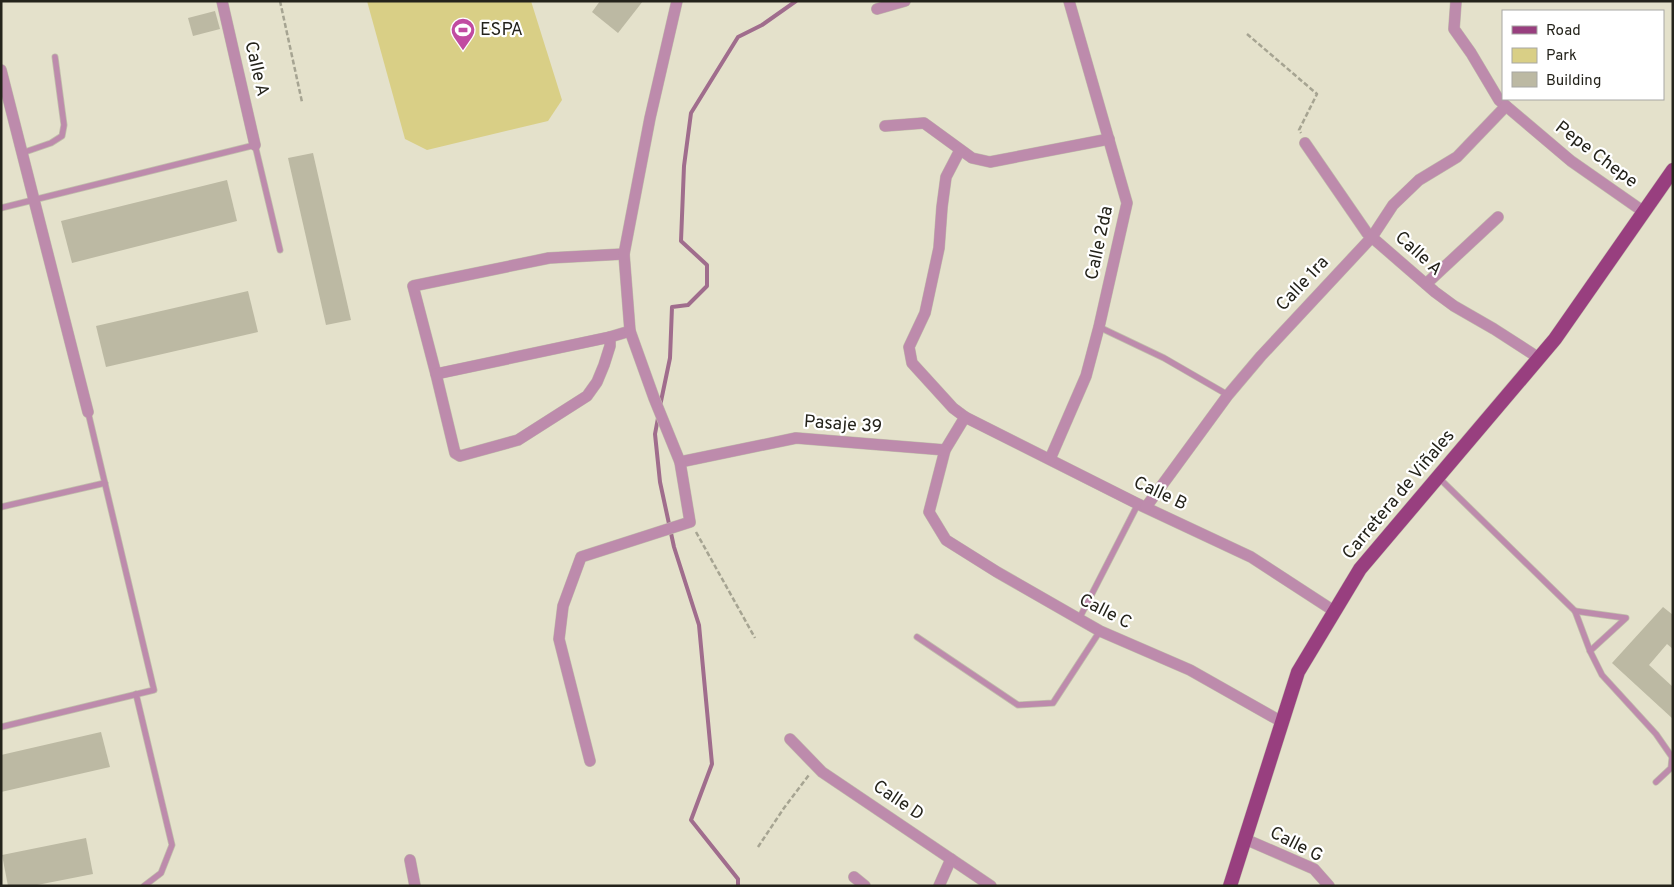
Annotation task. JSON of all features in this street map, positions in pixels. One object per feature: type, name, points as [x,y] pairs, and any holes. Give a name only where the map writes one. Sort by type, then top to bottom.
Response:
[{"type":"main road","name":"Carretera de Viñales","points":[[1230,886],[1298,672],[1334,611],[1360,569],[1555,339],[1673,170]]},
{"type":"street","name":"Calle A","points":[[222,1],[255,145]]},
{"type":"street","points":[[590,761],[559,639],[563,606],[581,557],[690,522],[680,462],[630,331],[624,254],[650,118],[677,1]]},
{"type":"street","points":[[877,9],[905,1]]},
{"type":"street","name":"Calle 2da","points":[[1050,459],[1086,376],[1127,203],[1069,1]]},
{"type":"street","name":"Pepe Chepe","points":[[1456,1],[1454,29],[1471,53],[1499,100],[1571,161],[1644,212]]},
{"type":"street","points":[[1,70],[88,412]]},
{"type":"street","name":"Calle 1ra","points":[[1142,506],[1267,348],[1372,237],[1393,205],[1420,180],[1457,157],[1506,106]]},
{"type":"street","points":[[885,126],[924,123],[972,158],[990,162],[1109,139]]},
{"type":"street","name":"Calle A","points":[[1305,143],[1367,233],[1454,306],[1538,358]]},
{"type":"street","name":"Calle B","points":[[960,150],[946,177],[939,248],[925,313],[909,347],[912,363],[953,408],[965,416],[1142,506],[1251,557],[1334,611]]},
{"type":"street","points":[[1426,284],[1498,217]]},
{"type":"street","points":[[610,337],[610,346],[604,365],[597,382],[587,396],[518,440],[460,456],[455,453],[413,286],[549,258],[624,254]]},
{"type":"street","points":[[436,374],[610,337],[630,331]]},
{"type":"street","points":[[945,450],[965,416]]},
{"type":"street","name":"Pasaje 39","points":[[680,462],[796,438],[945,450]]},
{"type":"street","name":"Calle C","points":[[945,450],[929,512],[946,540],[997,572],[1100,631],[1190,670],[1282,722]]},
{"type":"street","name":"Calle D","points":[[790,739],[822,772],[992,886]]},
{"type":"street","name":"Calle G","points":[[1245,839],[1314,870],[1329,886]]},
{"type":"street","points":[[939,886],[951,859]]},
{"type":"street","points":[[410,860],[415,886]]},
{"type":"street","points":[[854,877],[865,886]]},
{"type":"lane","points":[[22,153],[51,143],[62,136],[64,125],[55,57]]},
{"type":"lane","points":[[1,208],[255,145],[280,250]]},
{"type":"lane","points":[[1099,327],[1164,358],[1228,395]]},
{"type":"lane","points":[[1,727],[154,690],[88,412]]},
{"type":"lane","points":[[1438,477],[1576,611],[1590,651],[1602,675],[1656,734],[1672,757],[1671,768],[1656,782]]},
{"type":"lane","points":[[1,507],[105,483]]},
{"type":"lane","points":[[1079,619],[1142,506]]},
{"type":"lane","points":[[1576,611],[1626,618],[1590,651]]},
{"type":"lane","points":[[917,637],[1018,705],[1054,703],[1100,631]]},
{"type":"lane","points":[[136,694],[172,846],[161,873],[144,886]]},
{"type":"path","points":[[280,1],[302,102]]},
{"type":"path","points":[[1247,34],[1317,94],[1299,130],[1305,143]]},
{"type":"path","points":[[690,522],[754,638]]},
{"type":"path","points":[[758,847],[784,808],[816,766]]},
{"type":"green space","name":"ESPA","points":[[367,1],[531,1],[562,100],[548,121],[427,150],[405,139]]},
{"type":"building","points":[[600,1],[643,1],[618,33],[592,12]]},
{"type":"building","points":[[215,11],[220,29],[193,36],[188,18]]},
{"type":"building","points":[[313,153],[351,320],[326,325],[288,158]]},
{"type":"building","points":[[227,180],[237,221],[72,263],[61,221]]},
{"type":"building","points":[[248,291],[258,332],[106,367],[96,326]]},
{"type":"building","points":[[1663,607],[1673,615],[1673,649],[1667,644],[1649,665],[1673,687],[1673,719],[1612,663]]},
{"type":"building","points":[[101,732],[110,767],[1,792],[1,755]]},
{"type":"building","points":[[86,838],[93,874],[32,886],[8,886],[2,855]]},
{"type":"waterway","points":[[660,406],[670,358],[672,307],[688,305],[707,286],[707,265],[681,241],[684,166],[691,113],[738,37],[762,25],[796,1]]},
{"type":"waterway","points":[[658,418],[655,434],[660,482],[674,547],[699,625],[712,764],[691,820],[738,879],[738,886]]},
{"type":"place","name":"ESPA","points":[[463,51]]}]
